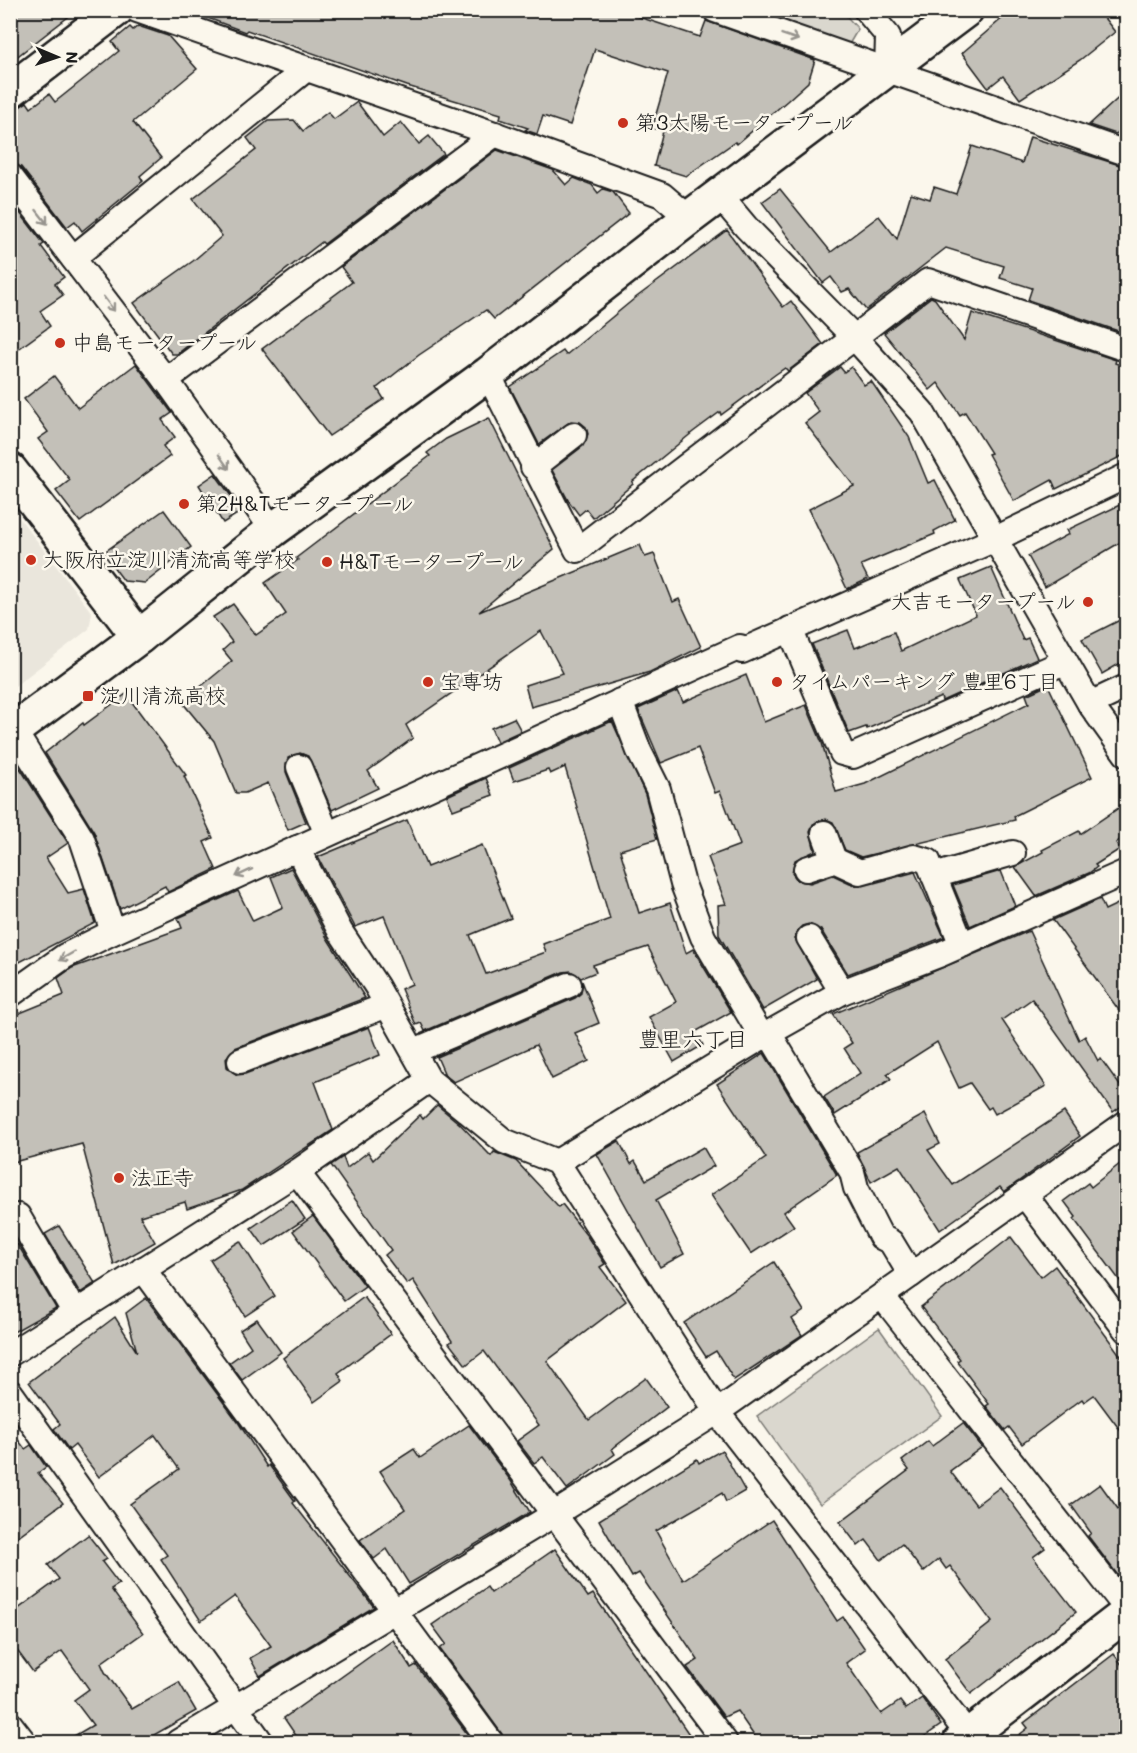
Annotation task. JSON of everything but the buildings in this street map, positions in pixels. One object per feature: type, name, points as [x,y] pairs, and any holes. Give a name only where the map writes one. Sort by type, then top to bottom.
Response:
[{"type":"street","points":[[10,91],[116,10]]},
{"type":"street","points":[[137,10],[495,134],[662,195],[689,218]]},
{"type":"street","points":[[714,10],[1126,153]]},
{"type":"street","points":[[866,10],[888,36],[887,71]]},
{"type":"street","points":[[113,932],[82,839],[12,732],[139,637],[273,530],[488,374],[689,218],[966,10]]},
{"type":"street","points":[[74,258],[305,70]]},
{"type":"street","points":[[166,380],[495,134]]},
{"type":"street","points":[[10,176],[166,380],[273,530]]},
{"type":"street","points":[[720,196],[746,227],[854,337],[921,412],[1064,662],[1090,704],[1126,754]]},
{"type":"street","points":[[488,374],[533,467],[577,550],[928,281],[1126,349]]},
{"type":"street","points":[[533,467],[574,435]]},
{"type":"street","points":[[10,470],[139,637]]},
{"type":"street","points":[[10,995],[65,956],[113,932],[740,647],[742,651],[993,540],[1126,476]]},
{"type":"street","points":[[790,629],[842,753],[853,756],[1064,662]]},
{"type":"street","points":[[1090,704],[1126,687]]},
{"type":"street","points":[[620,701],[639,751],[658,789],[683,884],[703,937],[762,1037],[773,1040],[852,1172],[855,1188],[881,1237],[891,1242],[911,1275]]},
{"type":"street","points":[[299,767],[327,834]]},
{"type":"street","points":[[824,833],[834,860]]},
{"type":"street","points":[[297,848],[340,931],[376,987],[429,1080],[504,1141],[557,1162],[717,1412],[968,1740],[1126,1614]]},
{"type":"street","points":[[934,876],[1013,853]]},
{"type":"street","points":[[807,869],[834,860],[860,872],[914,857],[928,861],[962,945]]},
{"type":"street","points":[[557,1162],[762,1037],[842,992],[962,945],[1126,872]]},
{"type":"street","points":[[810,938],[842,992]]},
{"type":"street","points":[[414,1051],[569,986]]},
{"type":"street","points":[[240,1061],[385,1006]]},
{"type":"street","points":[[10,1354],[297,1172],[429,1080]]},
{"type":"street","points":[[178,1743],[553,1515],[717,1412],[1126,1123]]},
{"type":"street","points":[[297,1172],[725,1743]]},
{"type":"street","points":[[1024,1194],[1126,1330]]},
{"type":"street","points":[[10,1218],[13,1221],[18,1216],[75,1313]]},
{"type":"street","points":[[143,1269],[491,1743]]},
{"type":"street","points":[[882,1296],[1126,1608]]},
{"type":"street","points":[[10,1392],[261,1743]]},
{"type":"street","points":[[10,1724],[24,1743]]},
{"type":"shaded area","points":[[744,11],[842,11],[858,29],[848,46]]},
{"type":"shaded area","name":"大阪府立淀川清流高等学校","points":[[11,507],[92,613],[89,629],[11,689]]},
{"type":"shaded area","points":[[879,1328],[942,1416],[820,1504],[757,1416]]},
{"type":"place","name":"第3太陽モータープール","points":[[623,123]]},
{"type":"place","name":"中島モータープール","points":[[60,343]]},
{"type":"place","name":"第2H&Tモータープール","points":[[184,504]]},
{"type":"place","name":"大阪府立淀川清流高等学校","points":[[31,560]]},
{"type":"place","name":"H&Tモータープール","points":[[327,562]]},
{"type":"place","name":"大吉モータープール","points":[[1088,602]]},
{"type":"place","name":"宝専坊","points":[[428,682]]},
{"type":"place","name":"タイムパーキング 豊里6丁目","points":[[777,682]]},
{"type":"place","name":"淀川清流高校","points":[[88,696]]},
{"type":"place","name":"法正寺","points":[[119,1178]]},
{"type":"district","name":"豊里六丁目","points":[[693,1039]]}]
